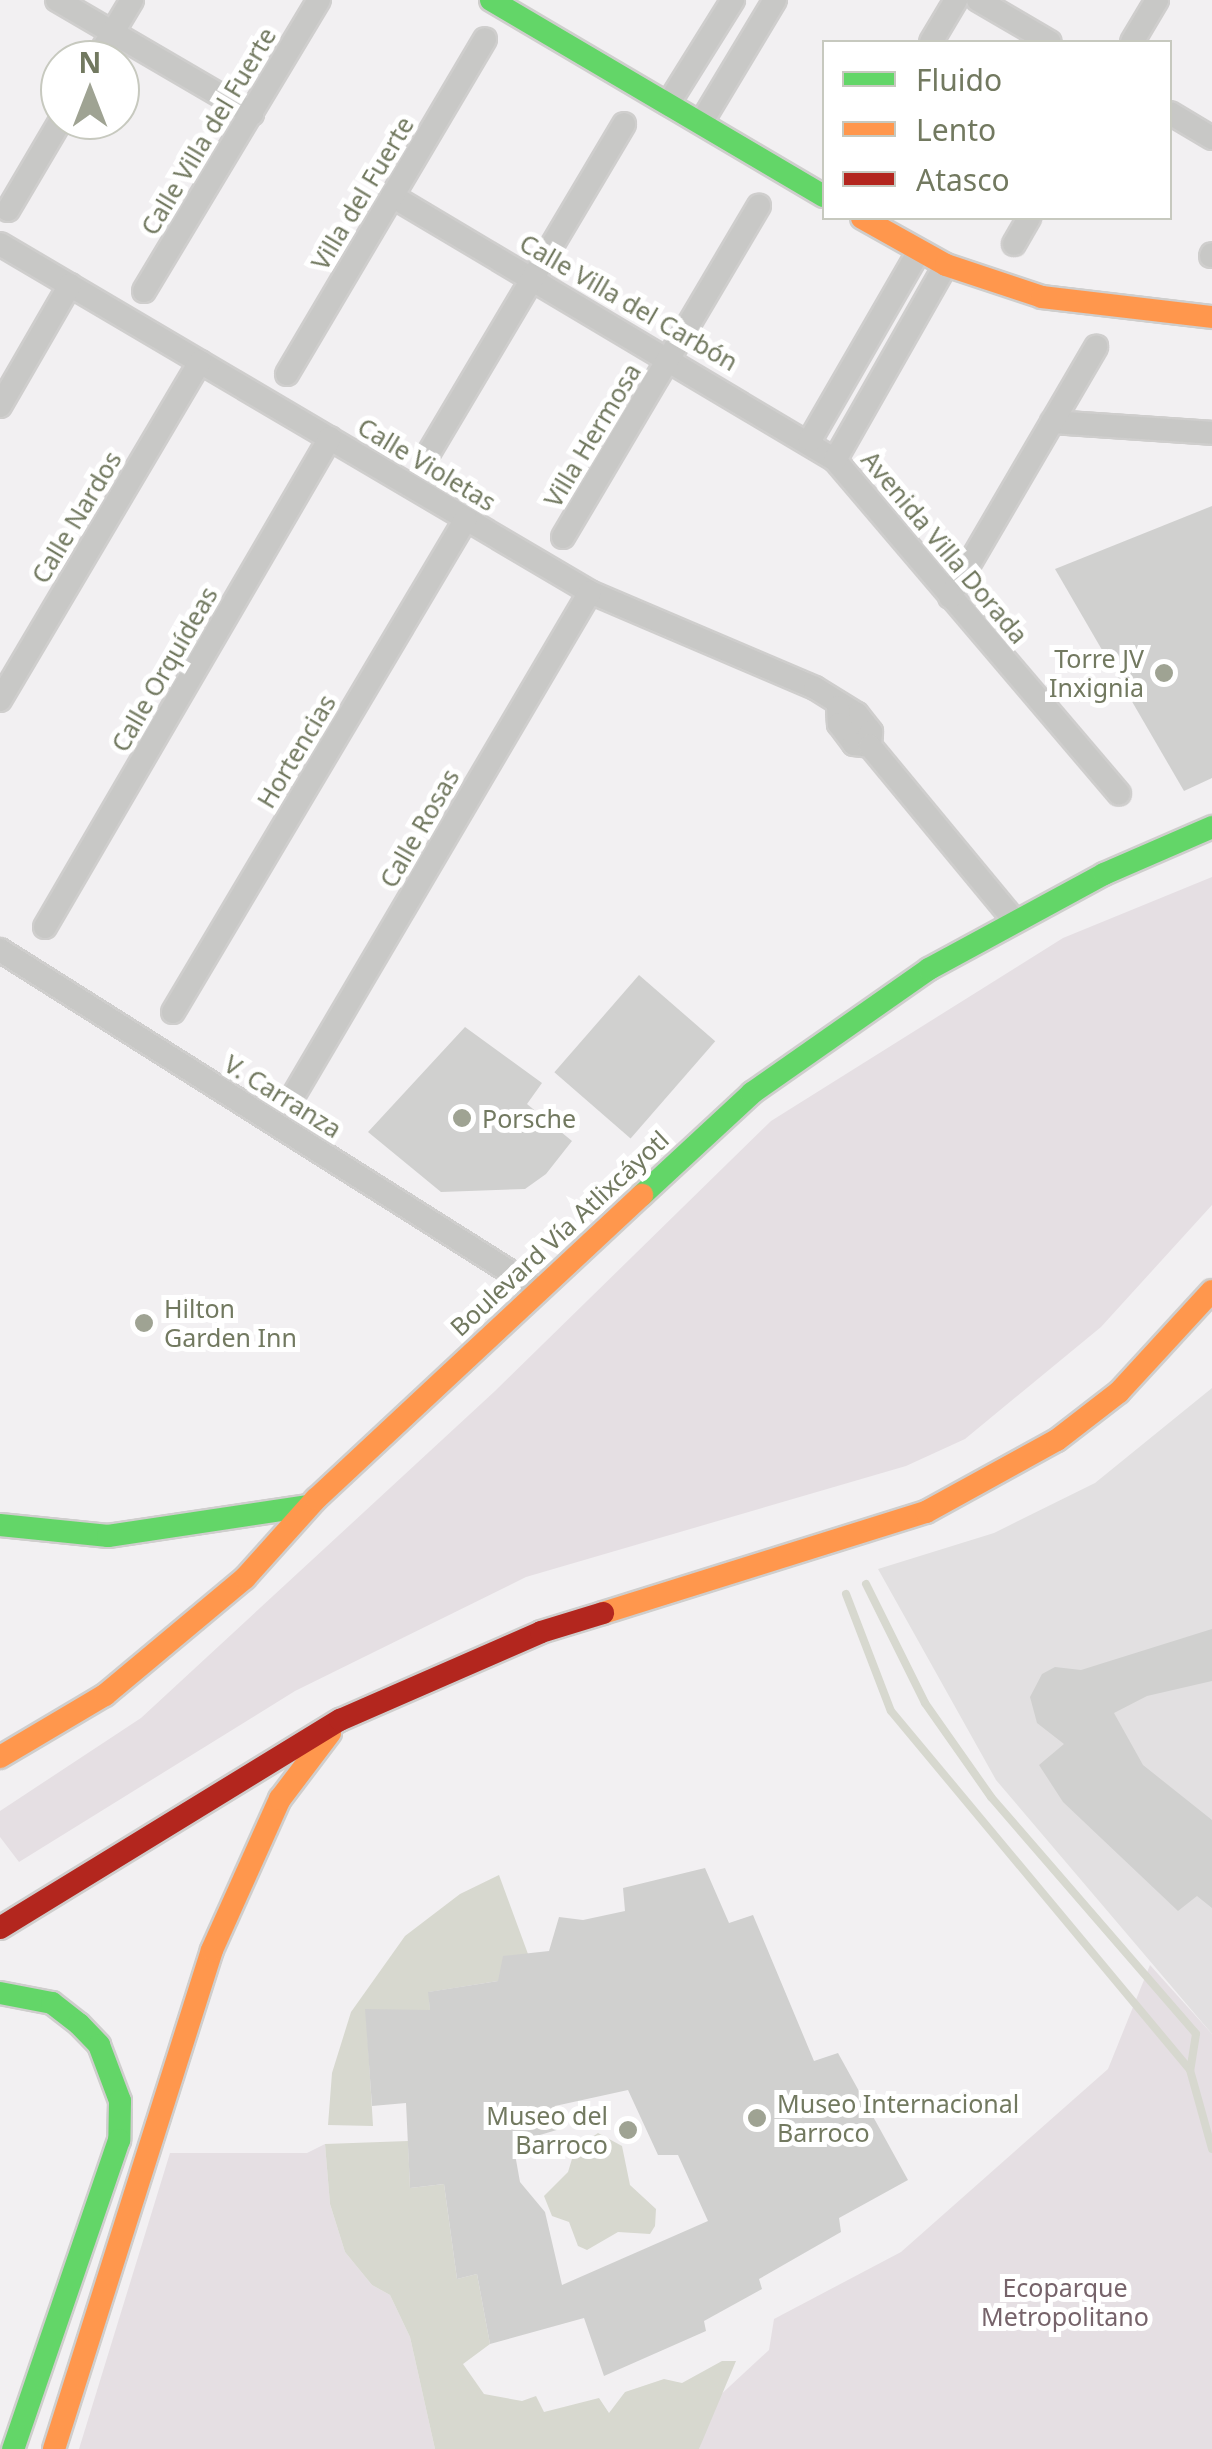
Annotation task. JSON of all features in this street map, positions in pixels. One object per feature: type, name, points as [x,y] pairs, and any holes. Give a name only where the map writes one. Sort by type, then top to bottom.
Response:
[{"type":"main road","points":[[491,0],[822,195]]},
{"type":"main road","points":[[865,220],[946,265],[1042,297],[1212,317]]},
{"type":"main road","name":"Boulevard Vía Atlixcáyotl","points":[[0,1757],[105,1695],[245,1578],[309,1506],[752,1092],[886,996],[1014,920],[1212,828]]},
{"type":"main road","points":[[0,1928],[340,1720],[541,1632],[926,1512],[1072,1428],[1119,1392],[1212,1290]]},
{"type":"main road","points":[[0,1525],[108,1536],[309,1506]]},
{"type":"main road","points":[[54,2449],[212,1950],[280,1799],[340,1720]]},
{"type":"main road","points":[[0,1993],[52,2003],[80,2024],[99,2045],[120,2100],[119,2140],[13,2449]]},
{"type":"street","points":[[56,0],[252,114]]},
{"type":"street","points":[[107,40],[132,0]]},
{"type":"street","name":"Calle Villa del Fuerte","points":[[144,291],[319,0]]},
{"type":"street","points":[[668,104],[733,0]]},
{"type":"street","points":[[701,123],[775,0]]},
{"type":"street","points":[[932,40],[956,0]]},
{"type":"street","points":[[978,0],[1047,40]]},
{"type":"street","points":[[1133,40],[1157,0]]},
{"type":"street","name":"Villa del Fuerte","points":[[286,374],[485,39]]},
{"type":"street","points":[[1172,114],[1212,138]]},
{"type":"street","points":[[427,456],[624,124]]},
{"type":"street","points":[[8,210],[49,140]]},
{"type":"street","name":"Calle Villa del Carbón","points":[[392,196],[810,440],[835,460]]},
{"type":"street","name":"Villa Hermosa","points":[[564,536],[758,206]]},
{"type":"street","points":[[1014,244],[1029,220]]},
{"type":"street","name":"Calle Violetas","points":[[0,244],[590,592],[784,672],[838,708],[856,714],[871,732],[870,746],[1014,920]]},
{"type":"street","points":[[810,440],[919,251]]},
{"type":"street","name":"Avenida Villa Dorada","points":[[946,265],[835,460],[1119,794]]},
{"type":"street","points":[[0,406],[70,285]]},
{"type":"street","points":[[950,597],[1096,347]]},
{"type":"street","name":"Calle Nardos","points":[[0,700],[200,362]]},
{"type":"street","points":[[1052,422],[1212,433]]},
{"type":"street","name":"Calle Orquídeas","points":[[45,927],[330,438]]},
{"type":"street","name":"Hortencias","points":[[173,1012],[466,519]]},
{"type":"street","name":"Calle Rosas","points":[[295,1093],[590,592]]},
{"type":"street","name":"V. Carranza","points":[[0,950],[538,1289]]},
{"type":"shaded area","points":[[1212,1388],[1212,2034],[996,1780],[878,1569],[994,1533],[1095,1483]]},
{"type":"shaded area","points":[[499,1875],[528,1954],[498,1981],[429,1992],[430,2010],[366,2010],[373,2126],[328,2125],[332,2073],[351,2012],[405,1936],[460,1894]]},
{"type":"shaded area","points":[[598,2133],[622,2146],[630,2185],[656,2209],[655,2226],[650,2234],[618,2232],[587,2250],[578,2246],[569,2222],[552,2216],[544,2196],[568,2172],[575,2149]]},
{"type":"shaded area","points":[[408,2141],[410,2188],[444,2184],[457,2279],[477,2274],[490,2344],[463,2364],[484,2394],[522,2401],[536,2396],[544,2412],[599,2398],[609,2413],[625,2392],[664,2379],[682,2383],[722,2361],[736,2361],[699,2449],[435,2449],[410,2337],[390,2295],[372,2285],[345,2252],[330,2204],[325,2144]]},
{"type":"green space","points":[[1212,877],[1212,1205],[1101,1327],[965,1439],[906,1466],[526,1577],[295,1691],[19,1862],[0,1837],[0,1811],[141,1718],[495,1391],[771,1121],[1063,938]]},
{"type":"green space","name":"Ecoparque Metropolitano","points":[[1150,1965],[1212,2034],[1212,2449],[699,2449],[716,2399],[769,2350],[774,2319],[901,2252],[1108,2069]]},
{"type":"green space","points":[[325,2144],[330,2204],[345,2252],[372,2285],[390,2295],[410,2337],[435,2449],[79,2449],[170,2153],[307,2153]]},
{"type":"building","name":"Torre JV Inxignia","points":[[1212,506],[1212,778],[1184,791],[1055,569]]},
{"type":"building","points":[[639,975],[715,1041],[631,1139],[554,1072]]},
{"type":"building","name":"Porsche","points":[[465,1027],[542,1083],[527,1104],[572,1141],[546,1174],[525,1189],[441,1192],[368,1132]]},
{"type":"building","points":[[1212,1629],[1212,1681],[1147,1696],[1114,1713],[1143,1765],[1212,1820],[1212,1908],[1197,1896],[1178,1911],[1063,1802],[1039,1765],[1064,1744],[1037,1723],[1030,1697],[1042,1674],[1055,1667],[1081,1670]]},
{"type":"building","name":"Museo Internacional Barroco","points":[[705,1868],[729,1923],[753,1915],[814,2061],[838,2053],[908,2180],[839,2218],[841,2232],[759,2279],[762,2289],[704,2321],[706,2331],[604,2376],[584,2318],[490,2344],[477,2274],[457,2279],[444,2184],[410,2188],[406,2103],[372,2106],[365,2009],[430,2010],[428,1992],[498,1981],[503,1956],[549,1951],[559,1917],[583,1920],[625,1911],[623,1888]],"holes":[[[628,2090],[658,2155],[678,2155],[708,2221],[562,2285],[545,2212],[520,2182],[513,2143],[560,2129],[555,2106]]]},
{"type":"waterway","points":[[866,1584],[925,1703],[991,1797],[1196,2034],[1190,2070]]},
{"type":"waterway","points":[[846,1594],[891,1711],[1190,2070],[1212,2149]]},
{"type":"traffic: fast","points":[[491,0],[822,195]]},
{"type":"traffic: fast","points":[[642,1195],[752,1093],[929,969],[1104,874],[1212,827]]},
{"type":"traffic: fast","points":[[0,1525],[108,1536],[309,1506]]},
{"type":"traffic: fast","points":[[0,1993],[52,2003],[79,2024],[99,2045],[120,2101],[119,2140],[13,2449]]},
{"type":"traffic: slow","points":[[866,220],[946,265],[1042,297],[1212,317]]},
{"type":"traffic: slow","points":[[0,1757],[105,1695],[245,1578],[316,1499],[642,1195]]},
{"type":"traffic: slow","points":[[603,1613],[926,1512],[1057,1440],[1119,1392],[1212,1291]]},
{"type":"traffic: slow","points":[[54,2449],[212,1950],[280,1799],[330,1733]]},
{"type":"traffic: jam","points":[[0,1928],[340,1720],[541,1632],[603,1613]]},
{"type":"place","name":"Torre JV Inxignia","points":[[1164,673]]},
{"type":"place","name":"Porsche","points":[[462,1118]]},
{"type":"place","name":"Hilton Garden Inn","points":[[144,1323]]},
{"type":"place","name":"Museo Internacional Barroco","points":[[757,2118]]},
{"type":"place","name":"Museo del Barroco","points":[[628,2130]]}]
